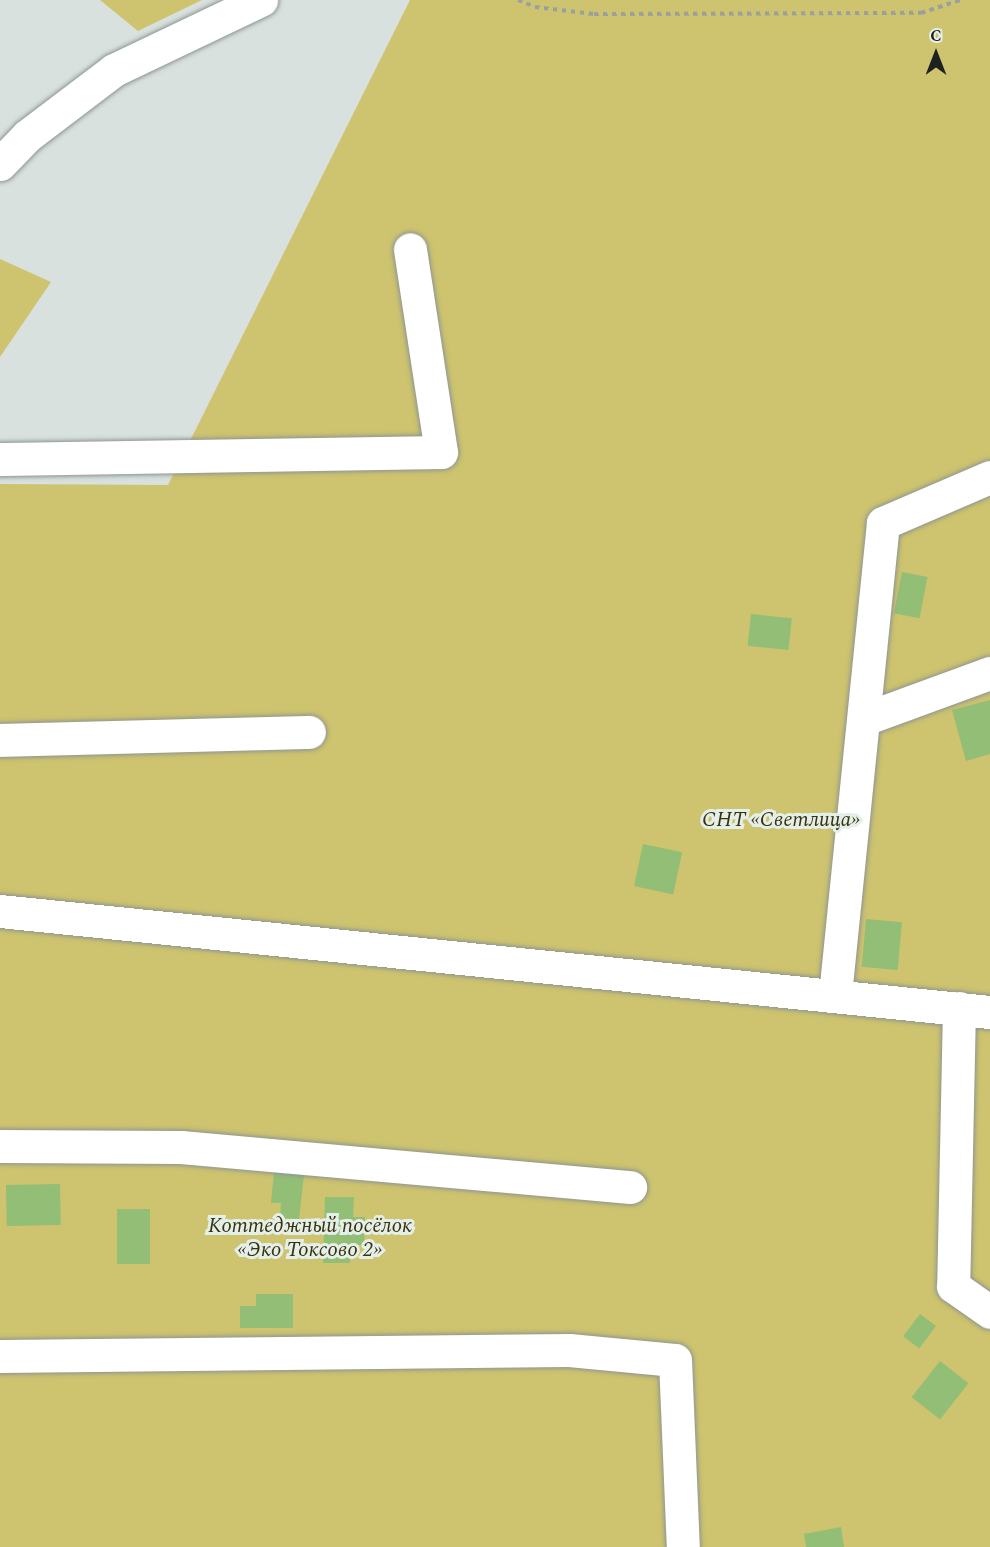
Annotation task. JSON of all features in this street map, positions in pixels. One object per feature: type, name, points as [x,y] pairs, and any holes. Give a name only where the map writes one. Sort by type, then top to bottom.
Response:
[{"type":"street","points":[[0,164],[27,136],[114,70],[261,0]]},
{"type":"street","points":[[0,459],[441,452],[410,249]]},
{"type":"street","points":[[835,994],[883,524],[990,477]]},
{"type":"street","points":[[864,719],[990,673]]},
{"type":"street","points":[[0,740],[309,732]]},
{"type":"street","points":[[0,911],[835,994],[974,1010],[954,1286],[990,1312]]},
{"type":"street","points":[[0,1146],[181,1147],[630,1187]]},
{"type":"street","points":[[0,1356],[569,1350],[675,1360],[683,1547]]},
{"type":"path","points":[[518,0],[535,7],[606,14],[921,13],[960,0]]},
{"type":"green space","points":[[100,0],[202,0],[138,31]]},
{"type":"green space","points":[[410,0],[990,0],[990,1547],[0,1547],[0,484],[168,485]]},
{"type":"green space","points":[[0,259],[51,282],[0,357]]},
{"type":"building","points":[[902,572],[928,577],[920,618],[894,613]]},
{"type":"building","points":[[751,614],[792,618],[788,650],[748,646]]},
{"type":"building","points":[[990,700],[990,754],[966,761],[952,710]]},
{"type":"building","points":[[643,844],[682,852],[673,894],[634,886]]},
{"type":"building","points":[[866,919],[902,922],[898,970],[862,967]]},
{"type":"building","points":[[274,1172],[304,1175],[299,1219],[280,1218],[281,1203],[271,1203]]},
{"type":"building","points":[[60,1184],[61,1225],[7,1226],[6,1185]]},
{"type":"building","points":[[325,1197],[354,1197],[353,1217],[365,1217],[364,1245],[350,1245],[350,1263],[323,1263]]},
{"type":"building","points":[[117,1209],[150,1209],[150,1264],[117,1264]]},
{"type":"building","points":[[256,1294],[293,1294],[293,1328],[240,1328],[240,1306],[256,1306]]},
{"type":"building","points":[[920,1314],[936,1326],[919,1348],[903,1336]]},
{"type":"building","points":[[940,1361],[968,1383],[940,1419],[912,1397]]},
{"type":"building","points":[[841,1527],[844,1547],[806,1547],[804,1534]]},
{"type":"park label","name":"СНТ «Светлица»","points":[[781,820]]},
{"type":"park label","name":"Коттеджный посёлок «Эко Токсово 2»","points":[[310,1238]]}]
